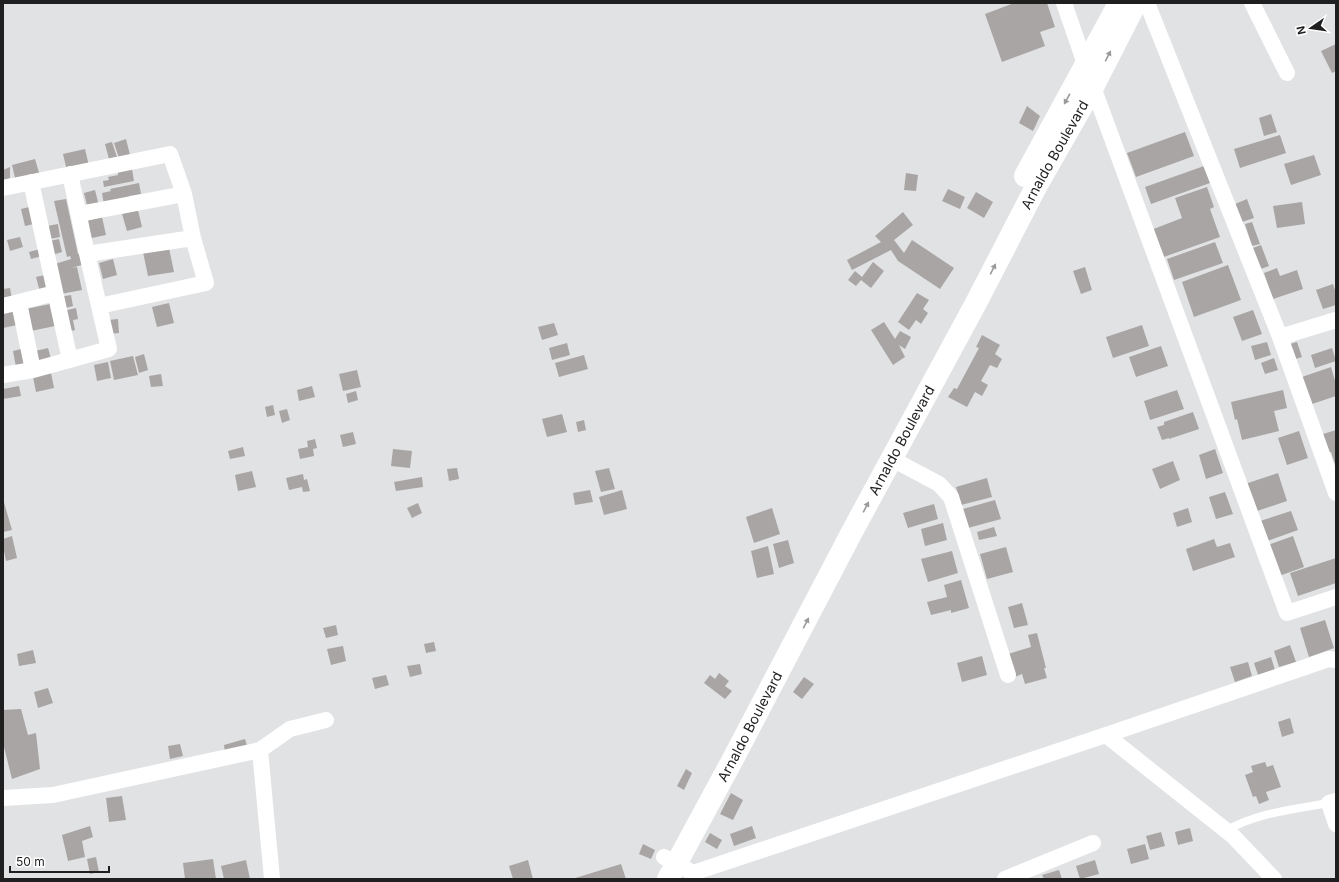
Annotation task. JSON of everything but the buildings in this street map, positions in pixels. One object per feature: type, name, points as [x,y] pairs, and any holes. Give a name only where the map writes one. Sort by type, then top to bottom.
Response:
[{"type":"highway","name":"Arnaldo Boulevard","points":[[652,879],[670,866],[847,526],[970,299],[1030,181],[1085,66],[1119,3]]},
{"type":"highway","name":"Arnaldo Boulevard","points":[[1030,181],[1093,87],[1136,3]]},
{"type":"highway","name":"Arnaldo Boulevard","points":[[847,526],[892,459],[910,412]]},
{"type":"street","points":[[1064,3],[1085,66],[1287,613],[1336,597]]},
{"type":"street","points":[[1147,3],[1280,337],[1336,493]]},
{"type":"street","points":[[1252,3],[1287,73]]},
{"type":"street","points":[[3,188],[170,154],[184,194],[206,283],[99,306]]},
{"type":"street","points":[[3,375],[33,370],[110,349],[87,254],[70,174]]},
{"type":"street","points":[[31,182],[70,360]]},
{"type":"street","points":[[78,214],[184,194]]},
{"type":"street","points":[[87,254],[194,238]]},
{"type":"street","points":[[33,370],[11,304],[55,293]]},
{"type":"street","points":[[1280,337],[1336,320]]},
{"type":"street","points":[[892,459],[938,484],[951,497],[1008,675]]},
{"type":"street","points":[[670,866],[693,873],[1329,660],[1336,660]]},
{"type":"street","points":[[3,798],[53,795],[260,750],[290,729],[326,720]]},
{"type":"street","points":[[1106,735],[1226,830],[1274,879]]},
{"type":"street","points":[[260,750],[272,879]]},
{"type":"street","points":[[1332,802],[1336,824]]},
{"type":"street","points":[[1005,879],[1093,843]]},
{"type":"lane","points":[[1226,830],[1236,824],[1281,812],[1332,802]]}]
